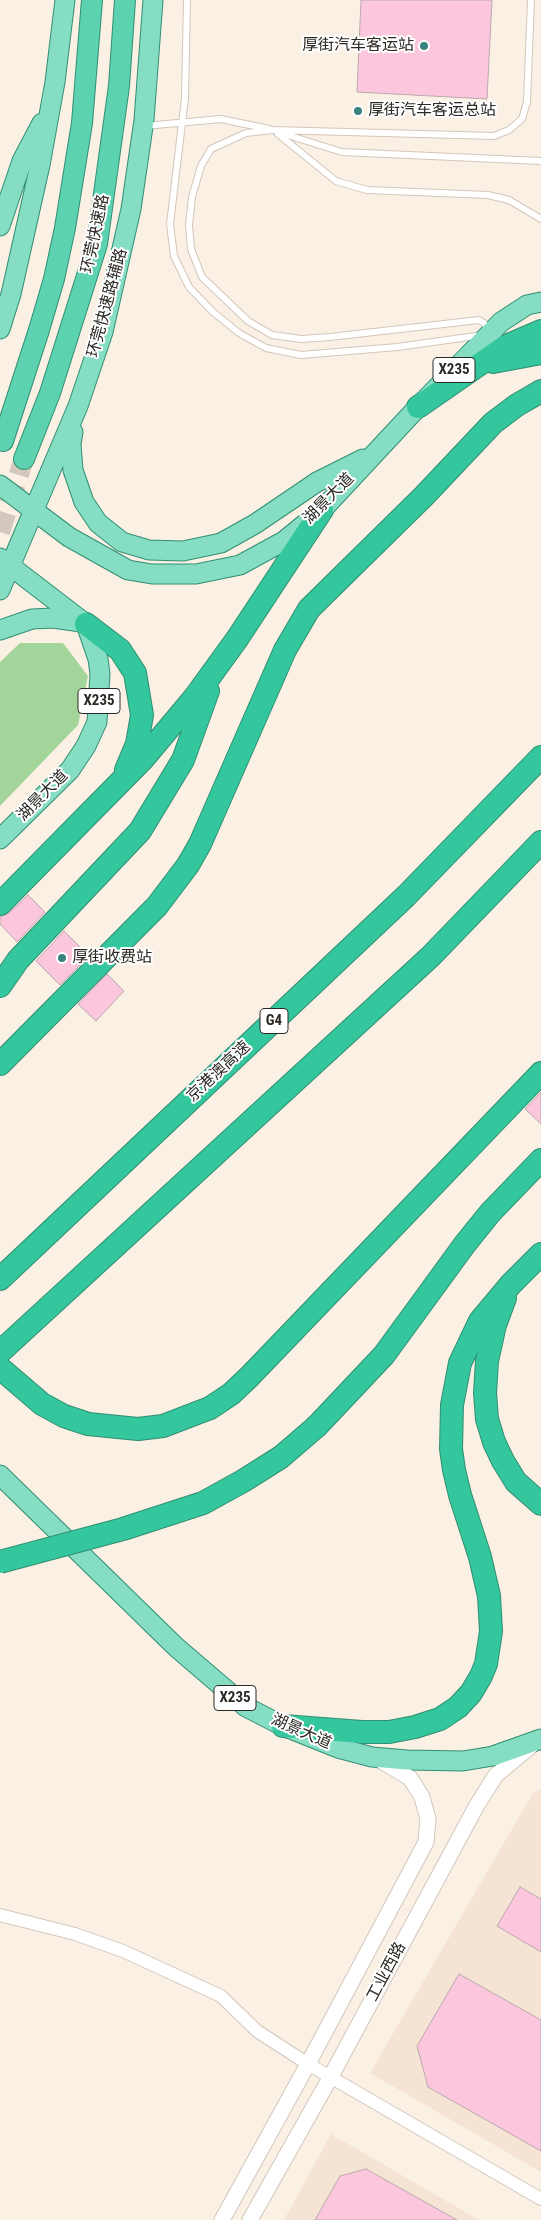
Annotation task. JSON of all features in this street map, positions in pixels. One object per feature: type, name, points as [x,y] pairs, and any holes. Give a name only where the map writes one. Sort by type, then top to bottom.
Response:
[{"type":"highway","name":"环莞快速路","points":[[2,441],[39,330],[54,279],[65,228],[82,122],[92,0]]},
{"type":"highway","name":"环莞快速路","points":[[24,459],[53,384],[97,244],[119,86],[125,0]]},
{"type":"highway","points":[[418,407],[506,346],[541,331]]},
{"type":"highway","points":[[472,371],[500,360],[541,353]]},
{"type":"highway","points":[[0,1064],[157,906],[175,884],[200,844],[285,650],[301,622],[321,596],[424,496],[493,423],[517,405],[541,391]]},
{"type":"highway","points":[[0,904],[121,782],[176,720],[216,669],[322,510]]},
{"type":"highway","points":[[86,624],[120,650],[135,673],[142,715],[137,744],[121,782]]},
{"type":"highway","points":[[0,986],[18,960],[140,831],[183,760],[216,669]]},
{"type":"highway","name":"京港澳高速","points":[[0,1278],[406,896],[541,757]]},
{"type":"highway","points":[[0,1352],[431,956],[541,842]]},
{"type":"highway","points":[[0,1368],[42,1404],[64,1416],[88,1424],[138,1429],[163,1426],[210,1408],[231,1394],[249,1377],[541,1073]]},
{"type":"highway","points":[[0,1562],[123,1529],[203,1503],[243,1482],[281,1457],[317,1426],[384,1355],[465,1244],[490,1214],[541,1160]]},
{"type":"highway","points":[[283,1726],[362,1732],[389,1732],[415,1727],[440,1719],[458,1707],[471,1693],[481,1676],[486,1664],[491,1631],[489,1596],[480,1557],[460,1496],[454,1470],[451,1442],[452,1404],[460,1363],[480,1321],[511,1284],[541,1254]]},
{"type":"highway","points":[[511,1284],[495,1324],[487,1361],[485,1393],[487,1419],[494,1442],[516,1482],[541,1504]]},
{"type":"main road","points":[[0,329],[27,226],[51,106],[63,27],[65,0]]},
{"type":"main road","name":"环莞快速路辅路","points":[[0,590],[6,562],[35,512],[78,406],[103,332],[131,208],[143,126],[152,0]]},
{"type":"main road","points":[[0,226],[22,160],[51,106]]},
{"type":"main road","name":"湖景大道","points":[[35,512],[68,538],[128,570],[152,574],[196,574],[240,565],[284,541],[322,510],[373,454],[501,322],[527,305],[541,302]]},
{"type":"main road","points":[[78,406],[71,444],[73,470],[84,502],[98,523],[122,542],[149,550],[183,551],[221,543],[255,524],[316,482],[373,454]]},
{"type":"main road","name":"X235","points":[[0,486],[35,512]]},
{"type":"main road","points":[[6,562],[86,624]]},
{"type":"main road","points":[[0,630],[15,623],[46,618],[70,619],[86,624]]},
{"type":"main road","name":"湖景大道","points":[[0,839],[70,770],[86,746],[97,722],[100,674],[98,659],[86,624]]},
{"type":"main road","name":"湖景大道","points":[[0,1476],[176,1647],[246,1707],[283,1726],[338,1748],[372,1757],[407,1760],[463,1761],[493,1756],[541,1739]]},
{"type":"street","name":"工业西路","points":[[250,2220],[330,2078],[477,1805],[496,1774],[541,1739]]},
{"type":"street","name":"工业西路","points":[[222,2220],[308,2064],[426,1842],[428,1819],[422,1797],[410,1778],[372,1757]]},
{"type":"street","points":[[0,1914],[75,1934],[123,1951],[221,1996],[257,2031],[330,2078],[374,2101],[541,2199]]},
{"type":"lane","points":[[187,0],[183,122],[170,224],[174,256],[189,287],[213,312],[239,333],[266,348],[300,355],[397,347],[490,334],[487,326],[479,320],[301,339],[272,335],[248,321],[202,277],[191,249],[189,225],[194,189],[200,166],[211,149],[246,133],[273,130],[494,136],[509,130],[522,119],[527,102],[531,0]]},
{"type":"lane","points":[[143,126],[221,119],[273,130],[342,152],[541,161]]},
{"type":"lane","points":[[273,130],[336,181],[367,190],[488,195],[509,200],[541,219]]},
{"type":"shaded area","points":[[541,1789],[541,2172],[370,2073],[533,1793]]},
{"type":"shaded area","points":[[331,2134],[479,2220],[284,2220]]},
{"type":"green space","points":[[20,643],[63,643],[88,676],[78,725],[0,806],[0,662]]},
{"type":"building","name":"厚街汽车客运站","points":[[361,0],[492,0],[487,99],[357,92]]},
{"type":"building","points":[[28,895],[45,912],[17,942],[0,924],[0,917],[9,913]]},
{"type":"building","points":[[64,931],[89,956],[60,985],[36,961]]},
{"type":"building","points":[[107,974],[124,991],[96,1021],[78,1004]]},
{"type":"building","points":[[541,1092],[541,1124],[525,1109]]},
{"type":"building","points":[[520,1887],[541,1899],[541,1952],[497,1926]]},
{"type":"building","points":[[459,1974],[541,2020],[541,2151],[428,2087],[417,2046]]},
{"type":"building","points":[[366,2169],[457,2220],[315,2220],[340,2176]]},
{"type":"tunnel","points":[[0,532],[24,459]]},
{"type":"place","name":"厚街汽车客运站","points":[[424,46]]},
{"type":"place","name":"厚街汽车客运总站","points":[[358,111]]},
{"type":"place","name":"厚街收费站","points":[[62,958]]}]
